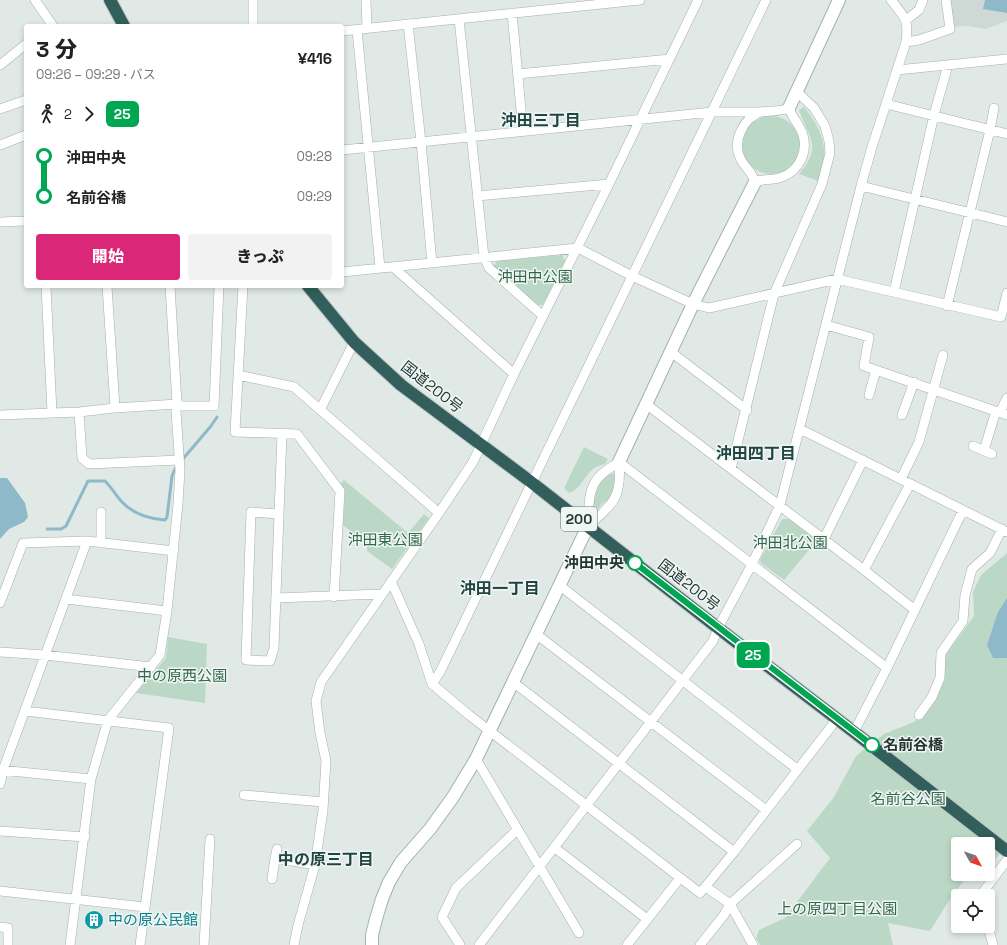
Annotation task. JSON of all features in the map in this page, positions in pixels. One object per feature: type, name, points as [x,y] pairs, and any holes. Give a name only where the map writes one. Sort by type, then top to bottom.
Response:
[{"type":"highway","points":[[110,0],[123,24]]},
{"type":"highway","name":"国道200号","points":[[311,288],[354,342],[401,385],[531,482],[1004,849]]},
{"type":"street","points":[[35,0],[50,24]]},
{"type":"street","points":[[253,0],[253,24]]},
{"type":"street","points":[[366,0],[367,28]]},
{"type":"street","points":[[344,31],[640,0]]},
{"type":"street","points":[[294,945],[298,924],[315,865],[323,810],[326,761],[320,733],[316,701],[320,682],[374,608],[382,594],[473,462],[514,374],[610,184],[698,0]]},
{"type":"street","points":[[432,684],[444,665],[531,482],[766,0]]},
{"type":"street","points":[[372,945],[372,935],[376,919],[389,882],[401,862],[430,829],[453,797],[476,759],[588,526],[611,504],[617,494],[620,479],[619,462],[693,304],[755,182],[761,179],[782,177],[794,171],[801,161],[805,147],[803,134],[791,116],[789,108],[839,0]]},
{"type":"street","points":[[479,945],[713,641],[718,628],[752,564],[780,505],[861,186],[906,42],[908,28],[906,20],[891,0]]},
{"type":"street","points":[[906,20],[919,10],[922,0]]},
{"type":"street","points":[[906,42],[919,40],[950,30],[946,0]]},
{"type":"street","points":[[512,14],[523,131]]},
{"type":"street","points":[[459,19],[484,257],[489,268],[543,316]]},
{"type":"street","points":[[408,24],[432,263]]},
{"type":"street","points":[[357,30],[380,268]]},
{"type":"street","points":[[0,65],[24,46]]},
{"type":"street","points":[[518,74],[670,59]]},
{"type":"street","points":[[897,70],[1007,59]]},
{"type":"street","points":[[894,292],[934,115],[948,65]]},
{"type":"street","points":[[732,469],[774,294],[822,184],[830,153],[829,141],[824,126],[814,108],[796,91]]},
{"type":"street","points":[[0,109],[24,101]]},
{"type":"street","points":[[886,104],[1007,134]]},
{"type":"street","points":[[344,150],[712,112],[782,111],[789,108]]},
{"type":"street","points":[[947,306],[994,108]]},
{"type":"street","points":[[740,111],[744,115],[746,124]]},
{"type":"street","points":[[755,182],[752,174],[740,158],[737,144],[741,130],[749,119],[761,112]]},
{"type":"street","points":[[0,146],[24,136]]},
{"type":"street","points":[[477,196],[610,184]]},
{"type":"street","points":[[861,186],[1007,222]]},
{"type":"street","points":[[0,222],[24,221]]},
{"type":"street","points":[[344,272],[578,248],[632,276],[693,304],[709,308],[837,279],[947,306],[1001,317],[1007,293]]},
{"type":"street","points":[[393,267],[514,374]]},
{"type":"street","points":[[46,288],[52,413]]},
{"type":"street","points":[[107,288],[115,408]]},
{"type":"street","points":[[70,945],[85,837],[91,779],[108,720],[160,655],[167,611],[174,551],[180,470],[170,288]]},
{"type":"street","points":[[0,415],[79,412],[177,404],[182,406],[214,406],[219,288]]},
{"type":"street","points":[[243,288],[235,432],[297,434],[340,491],[334,596]]},
{"type":"street","points":[[826,325],[869,337],[864,366],[1001,413]]},
{"type":"street","points":[[320,410],[354,342]]},
{"type":"street","points":[[671,352],[747,410]]},
{"type":"street","points":[[901,479],[919,442],[943,355]]},
{"type":"street","points":[[869,395],[876,370]]},
{"type":"street","points":[[238,375],[294,387],[439,513]]},
{"type":"street","points":[[902,415],[914,382]]},
{"type":"street","points":[[973,446],[988,452],[1007,398]]},
{"type":"street","points":[[646,404],[780,505],[915,610]]},
{"type":"street","points":[[79,412],[82,458],[89,464],[179,460]]},
{"type":"street","points":[[800,429],[1005,530],[990,553],[972,569],[965,595],[963,621],[940,653],[940,678],[932,697],[919,715]]},
{"type":"street","points":[[279,514],[251,512],[246,660],[270,660],[274,648],[282,434]]},
{"type":"street","points":[[824,539],[863,460]]},
{"type":"street","points":[[588,526],[589,502],[594,482],[601,474],[619,462]]},
{"type":"street","points":[[619,462],[887,668]]},
{"type":"street","points":[[864,570],[910,484]]},
{"type":"street","points":[[858,735],[887,668],[963,510]]},
{"type":"street","points":[[101,512],[101,543]]},
{"type":"street","points":[[0,603],[23,543],[87,541],[174,551]]},
{"type":"street","points":[[0,784],[1,770],[25,710],[87,541]]},
{"type":"street","points":[[391,581],[419,644],[432,684],[700,893],[734,852],[837,719]]},
{"type":"street","points":[[559,585],[797,769]]},
{"type":"street","points":[[276,598],[382,594]]},
{"type":"street","points":[[66,600],[167,611]]},
{"type":"street","points":[[536,634],[766,810]]},
{"type":"street","points":[[0,652],[44,655],[151,667]]},
{"type":"street","points":[[513,682],[734,852]]},
{"type":"street","points":[[25,710],[169,728],[140,945]]},
{"type":"street","points":[[476,759],[579,933]]},
{"type":"street","points":[[1,770],[91,779]]},
{"type":"street","points":[[244,795],[323,802]]},
{"type":"street","points":[[460,945],[442,917],[456,888],[517,830]]},
{"type":"street","points":[[0,831],[85,837]]},
{"type":"street","points":[[204,945],[210,839]]},
{"type":"street","points":[[700,945],[724,915],[730,904],[797,844]]},
{"type":"street","points":[[555,848],[647,919]]},
{"type":"street","points":[[272,879],[276,854],[315,865]]},
{"type":"street","points":[[985,889],[1007,860]]},
{"type":"street","points":[[627,945],[680,878]]},
{"type":"street","points":[[706,887],[730,904],[753,945]]},
{"type":"street","points":[[0,891],[145,906]]},
{"type":"street","points":[[0,927],[8,928],[8,945]]},
{"type":"street","points":[[990,933],[993,945]]},
{"type":"shaded area","points":[[949,0],[1007,0],[1007,21],[985,29],[969,26],[953,27]]},
{"type":"green space","points":[[804,107],[817,126],[824,147],[824,163],[818,181],[799,174],[811,156],[812,149],[810,135],[799,110]]},
{"type":"green space","points":[[765,116],[777,116],[792,124],[800,139],[800,151],[792,166],[777,174],[765,174],[750,166],[742,151],[742,139],[750,124]]},
{"type":"green space","name":"沖田中公園","points":[[562,255],[565,261],[543,305],[536,305],[493,267],[497,261]]},
{"type":"green space","points":[[584,447],[608,459],[605,464],[592,470],[574,491],[569,493],[564,488]]},
{"type":"green space","points":[[611,473],[615,475],[616,484],[609,500],[604,502],[598,509],[592,505],[596,491],[603,479]]},
{"type":"green space","name":"沖田東公園","points":[[344,480],[408,533],[424,514],[429,518],[392,569],[367,551],[367,545],[343,525],[345,491],[340,484]]},
{"type":"green space","name":"沖田北公園","points":[[782,519],[789,519],[817,540],[784,580],[761,563],[760,560]]},
{"type":"green space","name":"名前谷公園","points":[[1007,553],[1007,844],[995,860],[995,837],[951,837],[951,881],[964,881],[958,889],[951,889],[951,898],[930,931],[888,923],[893,945],[760,945],[756,938],[759,930],[785,918],[830,858],[807,831],[834,797],[856,756],[884,734],[914,722],[935,699],[945,656],[974,616],[973,592],[981,575]]},
{"type":"green space","name":"中の原西公園","points":[[168,637],[207,644],[205,703],[136,693],[166,658]]},
{"type":"water","points":[[985,0],[1007,0],[1007,13],[983,9]]},
{"type":"water","points":[[0,478],[7,478],[25,503],[28,517],[24,522],[9,529],[0,539]]},
{"type":"water","points":[[1007,598],[1007,658],[993,658],[987,645],[998,612]]},
{"type":"waterway","points":[[182,460],[217,417]]},
{"type":"waterway","points":[[47,529],[61,529],[66,526],[88,481],[105,481],[127,507],[148,517],[165,520],[167,517],[172,476],[177,466]]},
{"type":"bus line","name":"25","points":[[635,563],[872,745]]},
{"type":"place","name":"沖田中央","points":[[635,563]]},
{"type":"place","name":"名前谷橋","points":[[872,745]]},
{"type":"place","name":"中の原公民館","points":[[94,920]]},
{"type":"district","name":"沖田三丁目","points":[[541,120]]},
{"type":"district","name":"沖田四丁目","points":[[756,453]]},
{"type":"district","name":"沖田一丁目","points":[[500,588]]},
{"type":"district","name":"中の原三丁目","points":[[326,859]]},
{"type":"park label","name":"上の原四丁目公園","points":[[837,909]]}]
